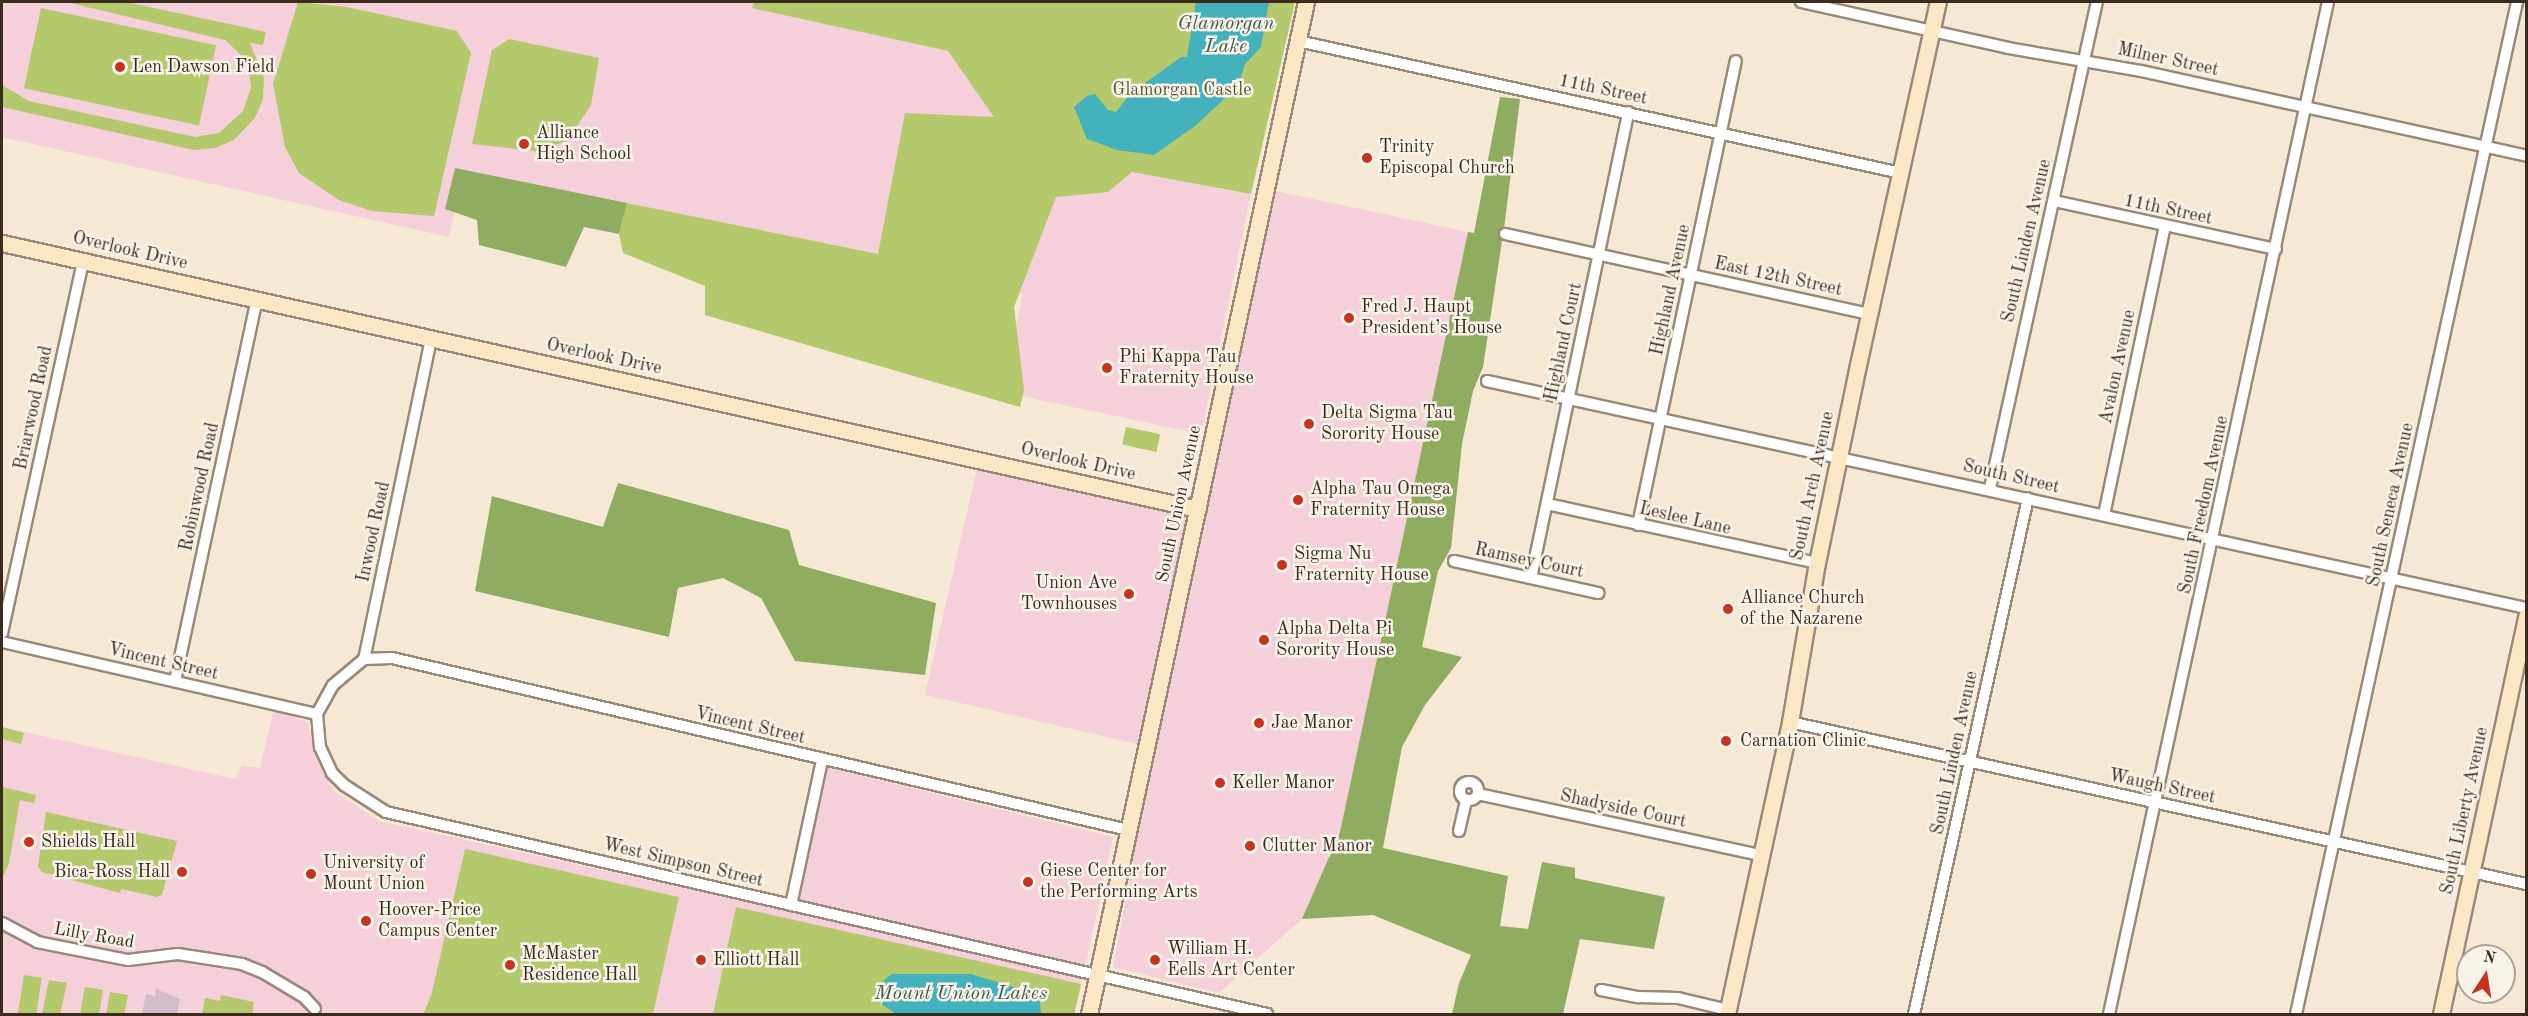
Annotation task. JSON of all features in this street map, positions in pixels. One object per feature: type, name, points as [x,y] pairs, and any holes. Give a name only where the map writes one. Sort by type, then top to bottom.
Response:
[{"type":"street","name":"South Union Avenue","points":[[1089,1014],[1306,2]]},
{"type":"street","name":"Milner Street","points":[[1801,2],[2306,107],[2526,156]]},
{"type":"street","name":"South Arch Avenue","points":[[1727,1012],[1790,722],[1817,563],[1869,314],[1938,2]]},
{"type":"street","name":"South Linden Avenue","points":[[1990,488],[2097,2]]},
{"type":"street","name":"South Freedom Avenue","points":[[2109,1014],[2328,2]]},
{"type":"street","name":"South Seneca Avenue","points":[[2296,1014],[2517,2]]},
{"type":"street","name":"11th Street","points":[[1298,41],[1901,173]]},
{"type":"street","name":"Highland Avenue","points":[[1638,525],[1736,61]]},
{"type":"street","name":"Highland Court","points":[[1532,578],[1628,112]]},
{"type":"street","name":"11th Street","points":[[2054,201],[2276,249]]},
{"type":"street","name":"Avalon Avenue","points":[[2104,515],[2165,226]]},
{"type":"street","name":"East 12th Street","points":[[1505,234],[1869,314]]},
{"type":"street","name":"Overlook Drive","points":[[2,243],[1198,509]]},
{"type":"street","name":"Briarwood Road","points":[[2,633],[83,261]]},
{"type":"street","name":"Robinwood Road","points":[[175,681],[257,300]]},
{"type":"street","name":"Inwood Road","points":[[364,659],[431,339]]},
{"type":"street","name":"South Street","points":[[1487,381],[1990,488],[2213,540],[2526,608]]},
{"type":"street","name":"South Linden Avenue","points":[[1914,1014],[2028,498]]},
{"type":"street","name":"Leslee Lane","points":[[1547,504],[1817,563]]},
{"type":"street","name":"Ramsey Court","points":[[1454,561],[1598,592]]},
{"type":"street","name":"South Liberty Avenue","points":[[2441,1014],[2526,616]]},
{"type":"street","name":"Vincent Street","points":[[2,642],[317,714]]},
{"type":"street","name":"Vincent Street","points":[[364,659],[392,658],[1128,830]]},
{"type":"street","points":[[317,714],[333,685],[364,659]]},
{"type":"street","name":"West Simpson Street","points":[[317,714],[320,747],[332,773],[378,808],[1097,977],[1267,1014]]},
{"type":"street","name":"Waugh Street","points":[[1790,722],[2526,884]]},
{"type":"street","points":[[791,904],[822,760]]},
{"type":"street","name":"Shadyside Court","points":[[1466,800],[1460,794],[1465,783],[1475,784],[1478,794],[1761,855]]},
{"type":"street","points":[[1459,831],[1466,800],[1478,794]]},
{"type":"street","name":"Lilly Road","points":[[2,923],[37,942],[128,960],[178,954],[242,964],[262,972],[304,997],[315,1009]]},
{"type":"street","points":[[1601,990],[1638,997],[1678,999],[1727,1012]]},
{"type":"shaded area","name":"Alliance High School","points":[[2,2],[754,2],[753,8],[948,51],[1019,152],[1251,194],[1201,434],[1002,392],[1023,294],[997,287],[463,173],[449,237],[2,137]]},
{"type":"shaded area","points":[[1266,189],[1468,232],[1340,832],[1302,919],[1219,993],[1113,967],[1212,444]]},
{"type":"shaded area","points":[[979,460],[1197,510],[1143,745],[925,695]]},
{"type":"shaded area","name":"University of Mount Union","points":[[274,709],[308,723],[319,765],[334,791],[379,821],[793,912],[825,767],[1113,837],[1075,1014],[2,1014],[2,727],[235,779],[242,766],[260,768]]},
{"type":"shaded area","points":[[156,989],[180,999],[177,1014],[142,1014],[146,994],[155,996]]},
{"type":"green space","points":[[66,2],[126,2],[266,32],[263,45],[250,43],[264,78],[263,99],[255,118],[234,140],[215,148],[194,150],[2,107],[2,85],[29,101],[195,137],[219,133],[243,111],[251,88],[249,72],[242,56],[225,40]]},
{"type":"green space","points":[[298,2],[347,7],[457,31],[471,53],[434,216],[372,211],[339,200],[299,173],[285,147],[273,84]]},
{"type":"green space","name":"Glamorgan Castle","points":[[754,2],[1295,2],[1251,194],[1132,172],[1108,192],[1056,197],[1014,307],[1024,390],[1020,407],[705,315],[705,286],[623,253],[619,234],[627,203],[878,254],[905,113],[994,117],[948,51],[752,8]]},
{"type":"green space","name":"Len Dawson Field","points":[[41,8],[216,45],[199,125],[24,88]]},
{"type":"green space","points":[[509,39],[599,58],[591,105],[567,141],[536,151],[472,144],[492,50]]},
{"type":"green space","points":[[1500,97],[1520,99],[1505,221],[1483,367],[1473,391],[1462,444],[1451,548],[1438,571],[1422,647],[1462,657],[1425,705],[1402,747],[1383,848],[1508,876],[1500,926],[1528,929],[1542,862],[1575,868],[1575,878],[1665,897],[1654,949],[1580,939],[1563,1014],[1452,1014],[1459,983],[1471,955],[1373,915],[1302,919],[1340,832],[1468,232],[1474,233]]},
{"type":"green space","points":[[455,168],[627,203],[619,234],[584,227],[566,267],[479,245],[477,220],[445,209]]},
{"type":"green space","points":[[1126,427],[1160,434],[1156,452],[1122,445]]},
{"type":"green space","points":[[618,483],[789,530],[799,565],[936,603],[925,675],[795,661],[761,598],[723,578],[678,588],[669,637],[475,591],[492,496],[603,527]]},
{"type":"green space","points":[[2,727],[24,733],[21,744],[2,739]]},
{"type":"green space","points":[[2,787],[36,795],[34,803],[20,800],[9,863],[2,879]]},
{"type":"green space","points":[[46,812],[177,841],[162,895],[157,897],[121,889],[120,893],[42,872],[38,867]]},
{"type":"green space","name":"University of Mount Union","points":[[465,849],[679,897],[653,1014],[423,1014],[431,996]]},
{"type":"green space","points":[[736,907],[1081,984],[1074,1014],[713,1014]]},
{"type":"green space","points":[[24,975],[42,978],[36,1014],[18,1014]]},
{"type":"green space","points":[[49,980],[67,983],[60,1014],[42,1014]]},
{"type":"green space","points":[[85,987],[103,990],[99,1014],[80,1014]]},
{"type":"green space","points":[[110,992],[128,995],[124,1014],[106,1014]]},
{"type":"green space","points":[[221,995],[254,1002],[252,1014],[202,1014],[205,998],[220,1001]]},
{"type":"water","name":"Glamorgan Lake","points":[[1196,2],[1269,2],[1261,47],[1245,64],[1238,86],[1195,126],[1154,155],[1117,150],[1087,139],[1074,107],[1087,96],[1095,94],[1108,110],[1116,112],[1130,94],[1181,57],[1187,57]]},
{"type":"water","name":"Mount Union Lakes","points":[[892,974],[971,974],[1033,993],[1040,1001],[1041,1014],[896,1014],[880,1003],[884,980]]},
{"type":"place","name":"Len Dawson Field","points":[[120,67]]},
{"type":"place","name":"Alliance High School","points":[[524,144]]},
{"type":"place","name":"Trinity Episcopal Church","points":[[1367,158]]},
{"type":"place","name":"Fred J. Haupt President’s House","points":[[1349,318]]},
{"type":"place","name":"Phi Kappa Tau Fraternity House","points":[[1107,368]]},
{"type":"place","name":"Delta Sigma Tau Sorority House","points":[[1309,424]]},
{"type":"place","name":"Alpha Tau Omega Fraternity House","points":[[1298,500]]},
{"type":"place","name":"Sigma Nu Fraternity House","points":[[1282,565]]},
{"type":"place","name":"Union Ave Townhouses","points":[[1129,594]]},
{"type":"place","name":"Alliance Church of the Nazarene","points":[[1728,609]]},
{"type":"place","name":"Alpha Delta Pi Sorority House","points":[[1264,640]]},
{"type":"place","name":"Jae Manor","points":[[1259,723]]},
{"type":"place","name":"Carnation Clinic","points":[[1726,741]]},
{"type":"place","name":"Keller Manor","points":[[1220,783]]},
{"type":"place","name":"Shields Hall","points":[[29,842]]},
{"type":"place","name":"Clutter Manor","points":[[1250,846]]},
{"type":"place","name":"Bica-Ross Hall","points":[[182,872]]},
{"type":"place","name":"University of Mount Union","points":[[311,874]]},
{"type":"place","name":"Giese Center for the Performing Arts","points":[[1028,882]]},
{"type":"place","name":"Hoover-Price Campus Center","points":[[366,921]]},
{"type":"place","name":"Elliott Hall","points":[[701,960]]},
{"type":"place","name":"William H. Eells Art Center","points":[[1155,960]]},
{"type":"place","name":"McMaster Residence Hall","points":[[510,965]]}]
